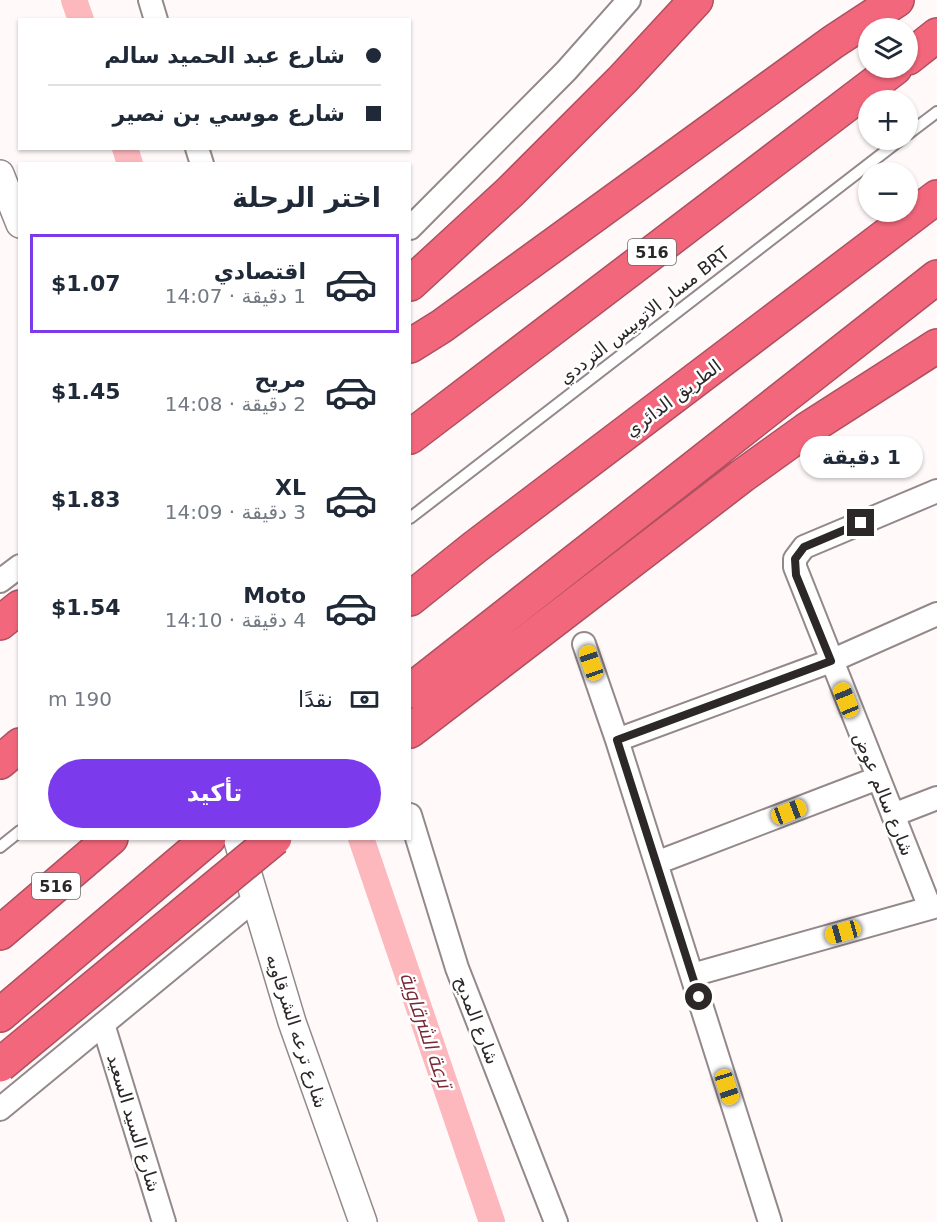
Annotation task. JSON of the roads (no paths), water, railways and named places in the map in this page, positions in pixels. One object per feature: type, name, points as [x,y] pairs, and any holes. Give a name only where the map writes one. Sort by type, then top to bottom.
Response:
[{"type":"highway","points":[[411,283],[510,192],[623,79],[696,0]]},
{"type":"highway","points":[[411,345],[451,320],[833,42],[897,0]]},
{"type":"highway","points":[[918,50],[937,35]]},
{"type":"highway","name":"516","points":[[411,436],[882,78]]},
{"type":"highway","name":"الطريق الدائري","points":[[411,598],[475,547],[937,197]]},
{"type":"highway","points":[[411,690],[937,277]]},
{"type":"highway","points":[[411,730],[751,470],[862,392],[937,346]]},
{"type":"highway","points":[[0,623],[18,609]]},
{"type":"highway","points":[[0,762],[18,747]]},
{"type":"highway","name":"516","points":[[0,933],[109,840]]},
{"type":"highway","points":[[0,1015],[207,840]]},
{"type":"highway","points":[[0,1065],[273,840]]},
{"type":"street","points":[[150,0],[155,18]]},
{"type":"street","points":[[411,227],[566,71],[629,0]]},
{"type":"street","points":[[0,174],[18,219]]},
{"type":"street","name":"شارع سالم عوض","points":[[933,907],[893,815],[796,575],[795,559],[804,547],[937,491]]},
{"type":"street","points":[[0,581],[18,568]]},
{"type":"street","points":[[617,740],[831,661],[937,614]]},
{"type":"street","points":[[584,644],[617,740],[770,1222]]},
{"type":"street","points":[[656,863],[878,778]]},
{"type":"street","points":[[893,815],[937,798]]},
{"type":"street","name":"شارع المديح","points":[[411,818],[457,968],[556,1222]]},
{"type":"street","name":"شارع ترعه الشرقاويه","points":[[238,840],[292,1022],[363,1222]]},
{"type":"street","points":[[0,1109],[255,899]]},
{"type":"street","points":[[692,975],[933,907]]},
{"type":"street","name":"شارع السيد السعيد","points":[[103,1024],[164,1222]]},
{"type":"lane","points":[[918,126],[937,112]]},
{"type":"lane","name":"مسار الاتوبيس الترددي BRT","points":[[411,517],[887,150]]},
{"type":"lane","points":[[0,847],[18,833]]},
{"type":"waterway","name":"ترعة الشرقاوية","points":[[74,0],[80,18]]},
{"type":"waterway","name":"ترعة الشرقاوية","points":[[126,150],[129,162]]},
{"type":"waterway","name":"ترعة الشرقاوية","points":[[362,840],[492,1222]]}]
